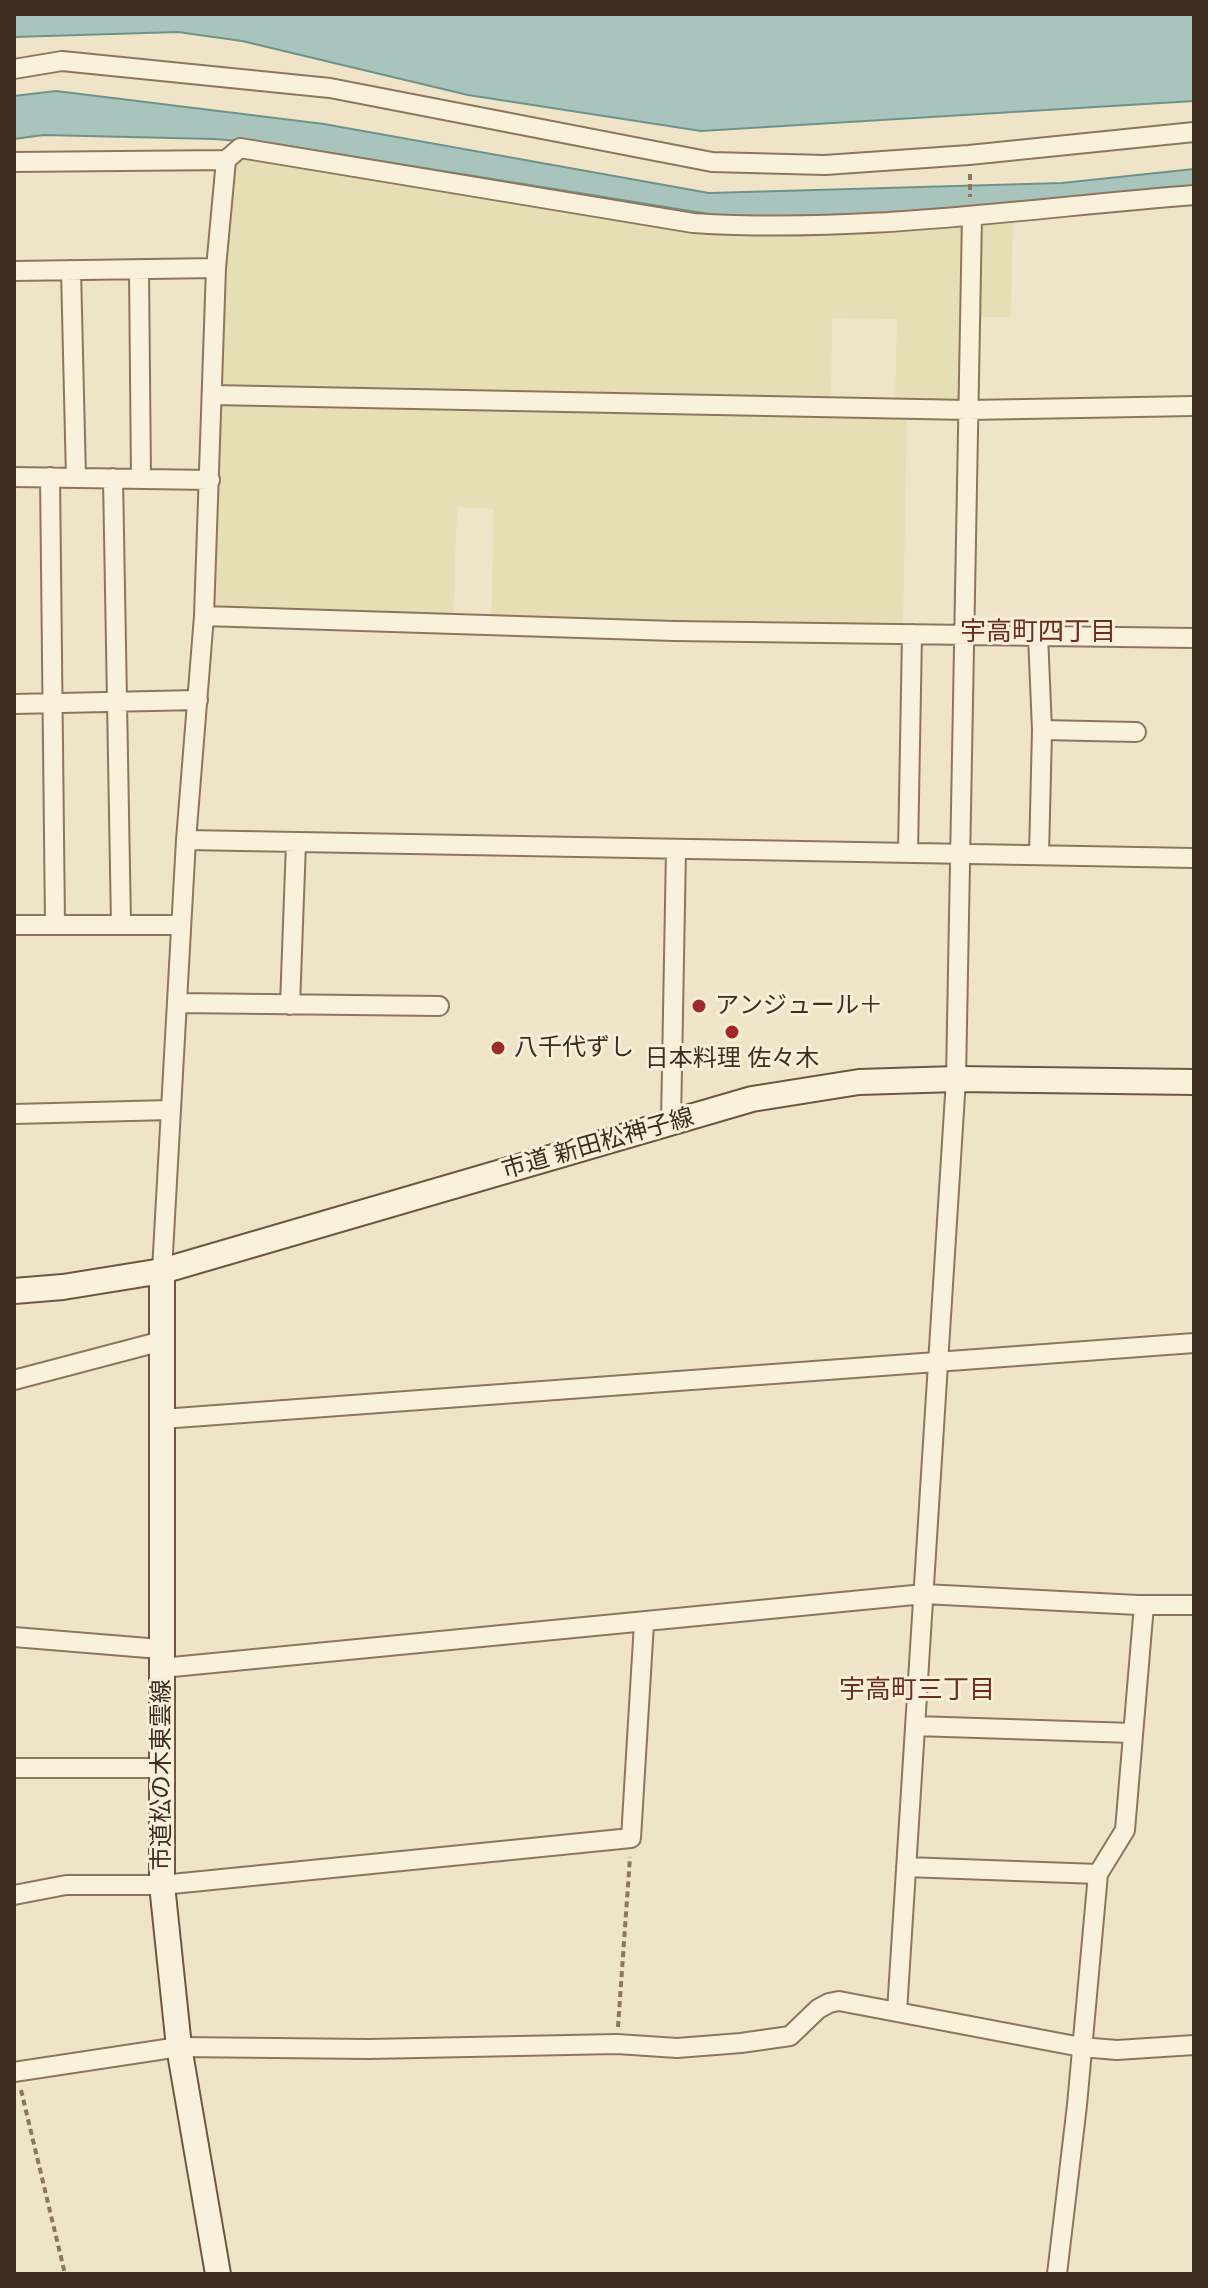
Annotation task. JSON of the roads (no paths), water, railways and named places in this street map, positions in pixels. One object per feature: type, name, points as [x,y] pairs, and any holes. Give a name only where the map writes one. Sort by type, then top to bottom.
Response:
[{"type":"street","points":[[14,69],[62,61],[330,88],[712,162],[825,165],[969,155],[1194,132]]},
{"type":"street","points":[[14,162],[226,160],[240,148],[693,223],[826,226],[1194,195]]},
{"type":"street","points":[[162,1271],[186,840],[204,616],[216,268],[226,160]]},
{"type":"street","points":[[897,2012],[956,1079],[971,212]]},
{"type":"street","points":[[14,271],[216,268]]},
{"type":"street","points":[[71,270],[76,478]]},
{"type":"street","points":[[139,270],[141,479]]},
{"type":"street","points":[[212,395],[968,410],[1194,406]]},
{"type":"street","points":[[14,477],[210,480]]},
{"type":"street","points":[[50,477],[55,924]]},
{"type":"street","points":[[113,478],[121,924]]},
{"type":"street","points":[[204,616],[674,631],[1194,638]]},
{"type":"street","points":[[908,853],[912,634]]},
{"type":"street","points":[[1038,635],[1042,730],[1039,855]]},
{"type":"street","points":[[14,704],[198,700]]},
{"type":"street","points":[[1042,730],[1136,732]]},
{"type":"street","points":[[186,840],[1194,858]]},
{"type":"street","points":[[290,1005],[296,843]]},
{"type":"street","points":[[671,1122],[676,849]]},
{"type":"street","points":[[14,925],[181,925]]},
{"type":"street","points":[[179,1003],[439,1006]]},
{"type":"street","name":"市道 新田松神子線","points":[[14,1291],[63,1287],[162,1271],[752,1099],[859,1082],[956,1079],[1194,1082]]},
{"type":"street","points":[[14,1114],[170,1110]]},
{"type":"street","name":"市道松の木東雲線","points":[[162,1271],[162,1885],[179,2047],[218,2274]]},
{"type":"street","points":[[14,1380],[162,1341]]},
{"type":"street","points":[[162,1419],[1194,1343]]},
{"type":"street","points":[[14,1637],[161,1659],[644,1623],[924,1594],[1194,1605]]},
{"type":"street","points":[[1057,2274],[1098,1874],[1125,1830],[1144,1605]]},
{"type":"street","points":[[14,1895],[66,1885],[162,1885],[631,1838],[644,1623]]},
{"type":"street","points":[[915,1726],[1133,1733]]},
{"type":"street","points":[[14,1768],[160,1768]]},
{"type":"street","points":[[906,1867],[1098,1874]]},
{"type":"street","points":[[15,2072],[179,2047],[369,2049],[617,2044],[677,2048],[774,2040],[790,2036],[818,2009],[839,2001],[1081,2047],[1117,2050],[1194,2045]]},
{"type":"water","points":[[14,14],[1194,14],[1194,101],[701,131],[468,95],[242,41],[178,32],[14,37]]},
{"type":"water","points":[[56,91],[324,124],[709,193],[1062,183],[1194,169],[1194,187],[837,218],[721,216],[276,144],[214,139],[44,135],[14,139],[14,96]]},
{"type":"place","name":"アンジュール＋","points":[[699,1006]]},
{"type":"place","name":"日本料理 佐々木","points":[[732,1032]]},
{"type":"place","name":"八千代ずし","points":[[498,1048]]},
{"type":"district","name":"宇高町四丁目","points":[[1038,633]]},
{"type":"district","name":"宇高町三丁目","points":[[917,1691]]}]
